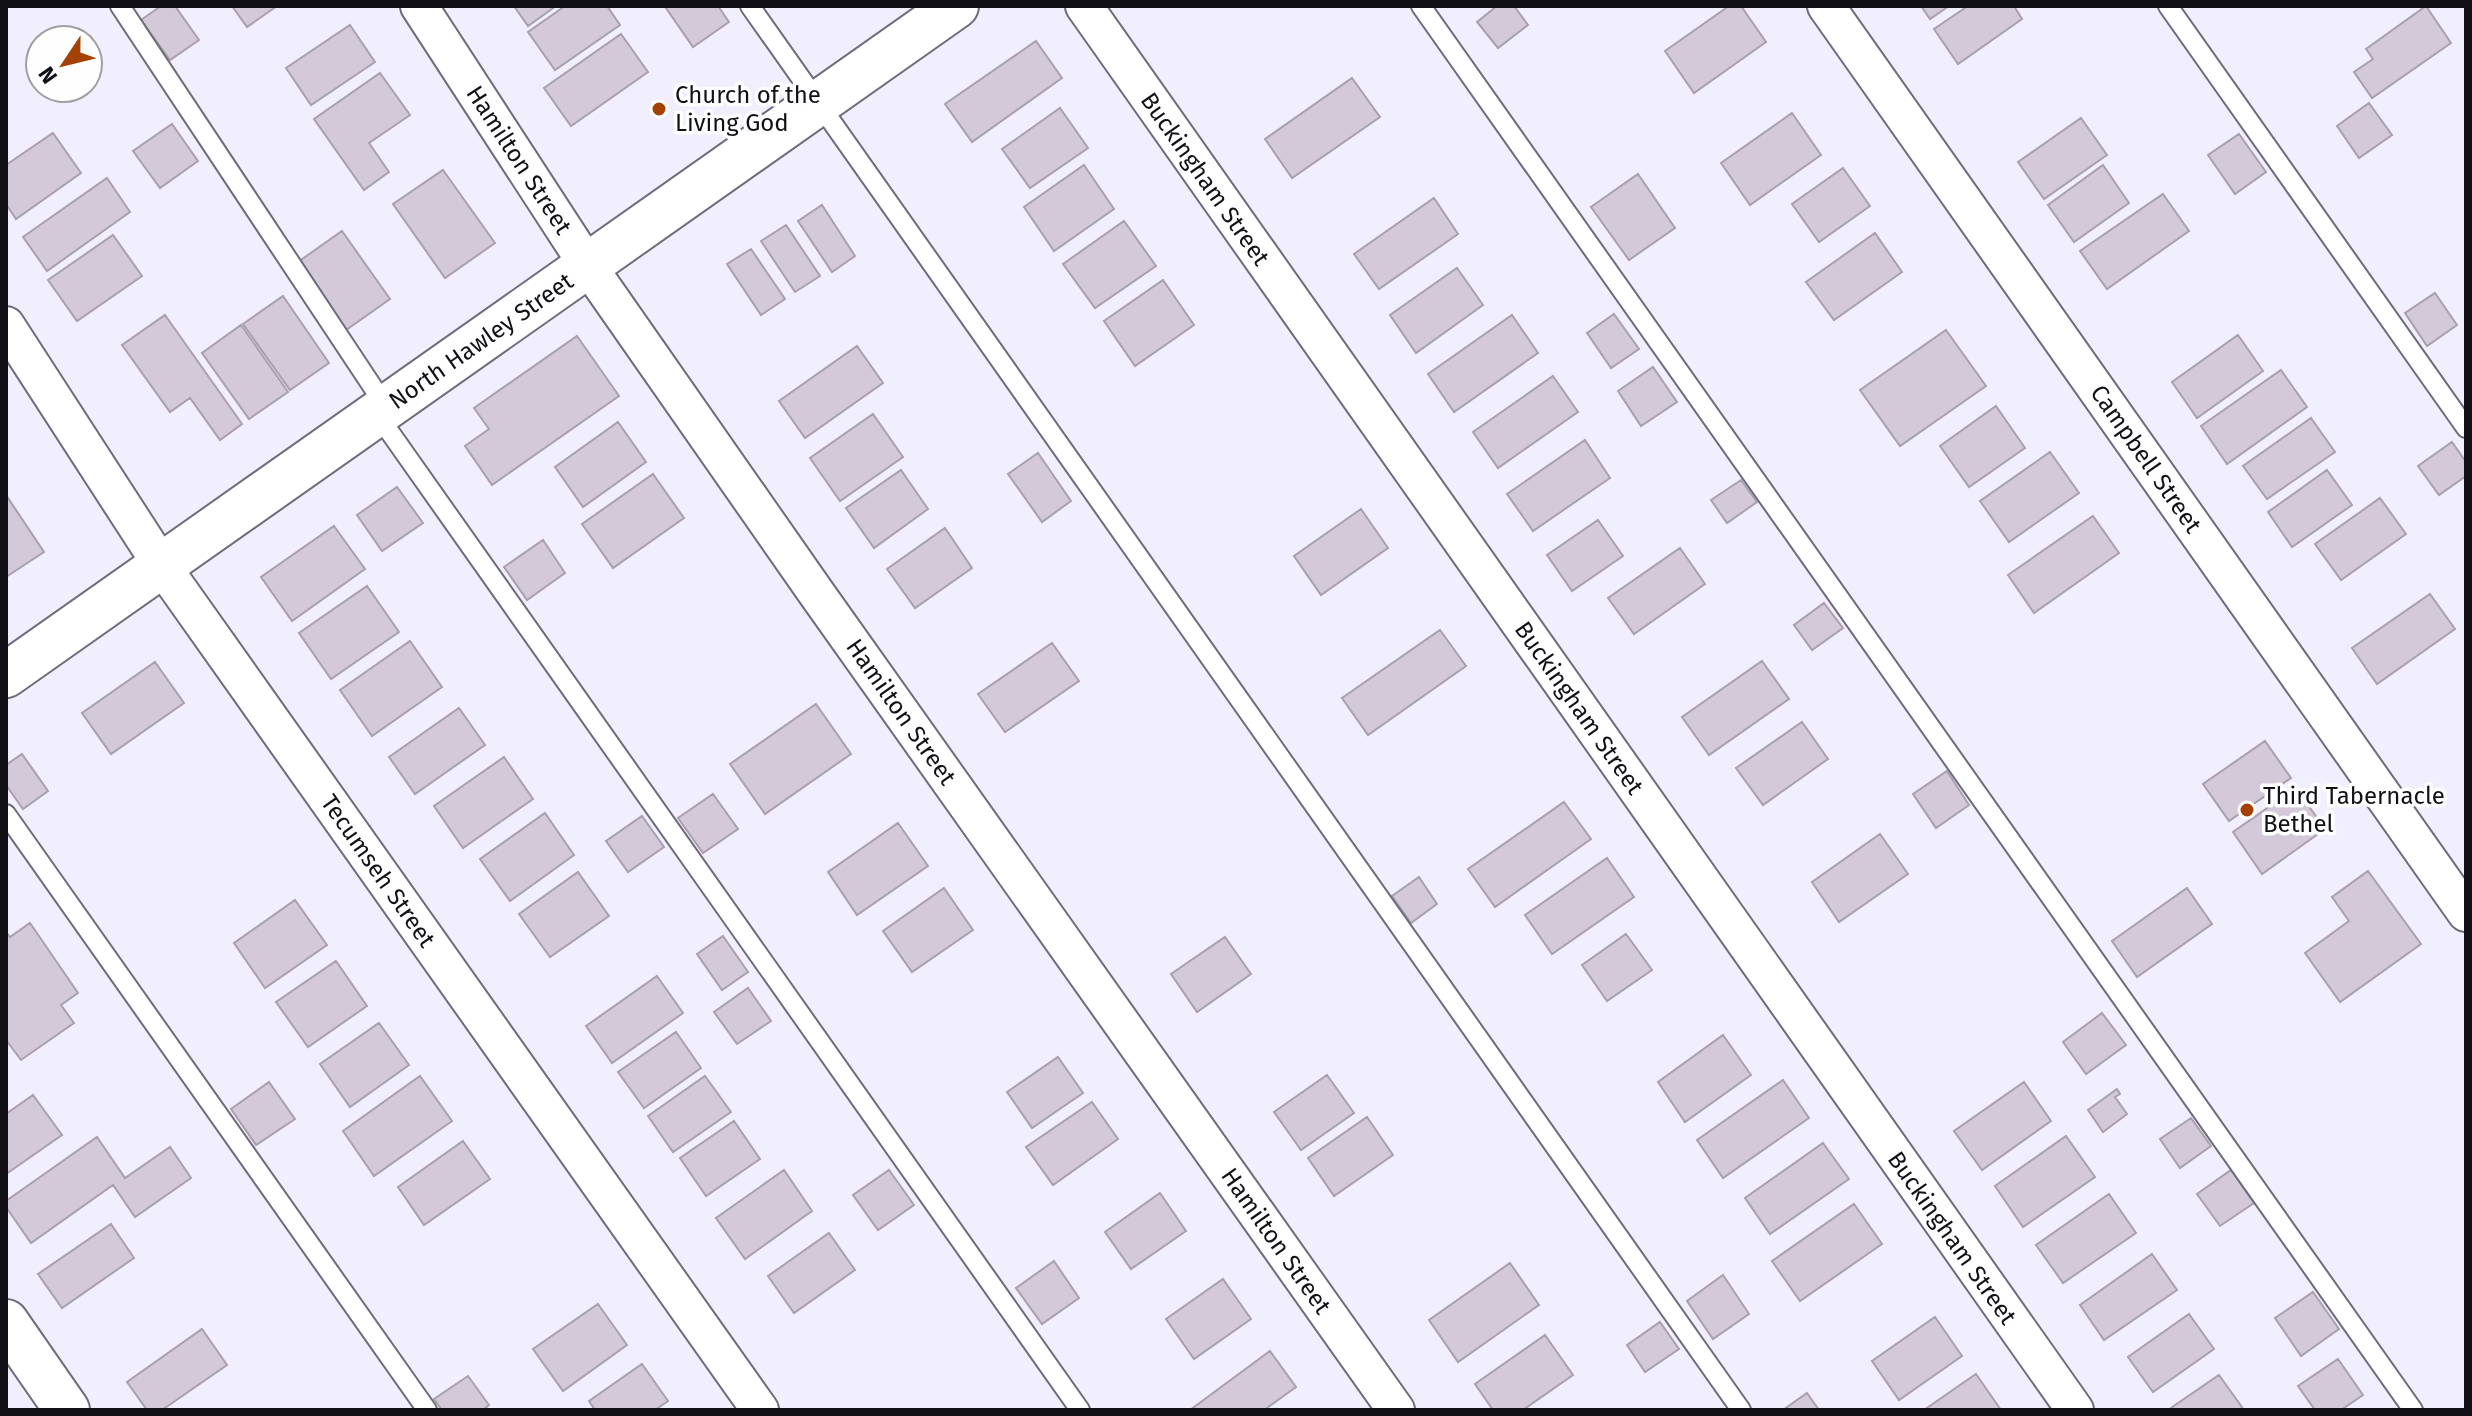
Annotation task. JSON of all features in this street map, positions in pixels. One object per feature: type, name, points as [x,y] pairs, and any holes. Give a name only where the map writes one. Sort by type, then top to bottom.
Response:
[{"type":"street","name":"Hamilton Street","points":[[419,6],[588,266],[1396,1410]]},
{"type":"street","name":"North Hawley Street","points":[[6,675],[956,6]]},
{"type":"street","name":"Buckingham Street","points":[[1084,6],[2075,1410]]},
{"type":"street","name":"Campbell Street","points":[[1826,6],[2461,894]]},
{"type":"street","name":"Tecumseh Street","points":[[6,325],[162,566],[760,1410]]},
{"type":"street","points":[[6,1322],[67,1410]]},
{"type":"lane","points":[[120,6],[382,411],[1080,1410]]},
{"type":"lane","points":[[750,6],[1741,1410]]},
{"type":"lane","points":[[1421,6],[2413,1410]]},
{"type":"lane","points":[[2168,6],[2466,428]]},
{"type":"lane","points":[[6,814],[427,1410]]},
{"type":"building","points":[[161,6],[175,6],[199,40],[170,60],[141,20]]},
{"type":"building","points":[[232,6],[277,6],[247,27]]},
{"type":"building","points":[[514,6],[556,6],[528,26]]},
{"type":"building","points":[[565,6],[607,6],[620,25],[555,70],[528,32]]},
{"type":"building","points":[[718,6],[729,22],[693,47],[666,8]]},
{"type":"building","points":[[1497,6],[1514,6],[1528,25],[1498,48],[1477,22]]},
{"type":"building","points":[[1729,6],[1741,6],[1766,42],[1694,93],[1665,51]]},
{"type":"building","points":[[1921,6],[1949,6],[1930,19]]},
{"type":"building","points":[[1968,6],[2014,6],[2022,19],[1958,64],[1934,29]]},
{"type":"building","points":[[2426,6],[2451,43],[2372,98],[2354,72],[2373,59],[2366,49]]},
{"type":"building","points":[[350,25],[375,62],[311,105],[286,68]]},
{"type":"building","points":[[621,34],[648,72],[571,126],[544,88]]},
{"type":"building","points":[[1036,41],[1062,78],[972,142],[945,104]]},
{"type":"building","points":[[380,73],[410,115],[369,143],[389,172],[364,190],[314,119]]},
{"type":"building","points":[[1352,78],[1380,117],[1292,178],[1265,139]]},
{"type":"building","points":[[2369,103],[2392,135],[2359,158],[2337,126]]},
{"type":"building","points":[[1060,108],[1088,148],[1030,188],[1002,149]]},
{"type":"building","points":[[1792,113],[1821,155],[1750,205],[1721,163]]},
{"type":"building","points":[[2081,118],[2107,155],[2044,199],[2018,162]]},
{"type":"building","points":[[172,124],[198,161],[160,188],[133,151]]},
{"type":"building","points":[[53,133],[81,173],[16,219],[6,204],[6,165]]},
{"type":"building","points":[[2239,134],[2266,172],[2235,194],[2208,155]]},
{"type":"building","points":[[1084,165],[1114,209],[1054,251],[1024,207]]},
{"type":"building","points":[[2103,165],[2129,203],[2074,242],[2048,205]]},
{"type":"building","points":[[1843,168],[1870,206],[1819,242],[1792,204]]},
{"type":"building","points":[[443,170],[495,243],[445,278],[393,204]]},
{"type":"building","points":[[1638,174],[1675,228],[1629,260],[1591,207]]},
{"type":"building","points":[[107,178],[130,212],[47,271],[23,237]]},
{"type":"building","points":[[2163,194],[2189,231],[2107,289],[2080,251]]},
{"type":"building","points":[[1434,198],[1458,234],[1379,289],[1354,254]]},
{"type":"building","points":[[822,205],[855,256],[832,272],[798,221]]},
{"type":"building","points":[[1124,221],[1156,266],[1095,308],[1063,264]]},
{"type":"building","points":[[786,225],[820,276],[795,292],[761,241]]},
{"type":"building","points":[[342,231],[390,299],[346,330],[298,262]]},
{"type":"building","points":[[1875,233],[1902,272],[1834,320],[1806,282]]},
{"type":"building","points":[[113,235],[142,276],[77,321],[48,280]]},
{"type":"building","points":[[751,249],[785,299],[761,315],[727,264]]},
{"type":"building","points":[[1457,268],[1483,305],[1416,353],[1390,315]]},
{"type":"building","points":[[1163,280],[1194,325],[1135,366],[1104,321]]},
{"type":"building","points":[[2435,293],[2457,325],[2427,346],[2405,313]]},
{"type":"building","points":[[283,296],[329,363],[290,390],[243,324]]},
{"type":"building","points":[[1614,314],[1639,349],[1611,368],[1587,333]]},
{"type":"building","points":[[165,315],[242,424],[220,440],[190,398],[170,412],[122,345]]},
{"type":"building","points":[[1512,315],[1538,353],[1454,412],[1428,374]]},
{"type":"building","points":[[241,325],[288,392],[249,419],[202,353]]},
{"type":"building","points":[[1946,330],[1986,386],[1900,446],[1860,390]]},
{"type":"building","points":[[2238,335],[2263,371],[2197,418],[2172,382]]},
{"type":"building","points":[[577,336],[619,396],[492,485],[465,446],[489,429],[474,408]]},
{"type":"building","points":[[857,346],[883,383],[805,438],[779,401]]},
{"type":"building","points":[[1653,367],[1677,402],[1641,426],[1618,391]]},
{"type":"building","points":[[2281,370],[2307,407],[2227,464],[2201,426]]},
{"type":"building","points":[[1553,376],[1578,412],[1498,468],[1473,432]]},
{"type":"building","points":[[1996,406],[2025,448],[1969,487],[1940,446]]},
{"type":"building","points":[[873,414],[903,457],[840,501],[810,458]]},
{"type":"building","points":[[2311,418],[2335,452],[2267,499],[2243,466]]},
{"type":"building","points":[[618,422],[646,462],[583,507],[555,467]]},
{"type":"building","points":[[1585,440],[1610,478],[1533,531],[1507,494]]},
{"type":"building","points":[[2452,442],[2466,462],[2466,476],[2439,495],[2418,466]]},
{"type":"building","points":[[2050,452],[2079,493],[2009,542],[1980,501]]},
{"type":"building","points":[[1038,453],[1071,501],[1042,522],[1008,474]]},
{"type":"building","points":[[901,470],[928,509],[874,548],[846,508]]},
{"type":"building","points":[[2327,470],[2352,505],[2292,547],[2268,512]]},
{"type":"building","points":[[653,474],[684,518],[613,568],[582,524]]},
{"type":"building","points":[[1741,480],[1757,502],[1727,523],[1711,500]]},
{"type":"building","points":[[397,487],[423,523],[382,551],[357,515]]},
{"type":"building","points":[[6,495],[44,552],[6,577]]},
{"type":"building","points":[[2380,498],[2406,534],[2341,580],[2315,544]]},
{"type":"building","points":[[1361,509],[1388,548],[1321,595],[1294,556]]},
{"type":"building","points":[[2093,516],[2119,553],[2034,613],[2008,575]]},
{"type":"building","points":[[1598,520],[1623,556],[1572,591],[1547,555]]},
{"type":"building","points":[[334,526],[365,569],[292,621],[261,577]]},
{"type":"building","points":[[945,528],[972,568],[915,608],[887,569]]},
{"type":"building","points":[[543,540],[565,573],[527,600],[504,567]]},
{"type":"building","points":[[1680,548],[1705,584],[1634,634],[1608,598]]},
{"type":"building","points":[[367,586],[399,632],[331,679],[299,633]]},
{"type":"building","points":[[2430,594],[2455,629],[2377,684],[2352,648]]},
{"type":"building","points":[[1824,603],[1843,628],[1812,650],[1794,625]]},
{"type":"building","points":[[1440,630],[1466,666],[1368,735],[1342,698]]},
{"type":"building","points":[[410,641],[442,687],[372,736],[340,690]]},
{"type":"building","points":[[1052,643],[1079,681],[1005,732],[978,694]]},
{"type":"building","points":[[1762,661],[1789,699],[1709,755],[1682,717]]},
{"type":"building","points":[[155,662],[184,703],[111,754],[82,713]]},
{"type":"building","points":[[816,704],[851,754],[765,814],[730,764]]},
{"type":"building","points":[[459,708],[485,745],[415,794],[389,757]]},
{"type":"building","points":[[1802,722],[1828,759],[1763,805],[1736,768]]},
{"type":"building","points":[[2265,741],[2291,778],[2229,821],[2203,784]]},
{"type":"building","points":[[22,754],[48,791],[23,809],[6,785],[6,765]]},
{"type":"building","points":[[504,757],[533,799],[463,848],[434,806]]},
{"type":"building","points":[[1947,771],[1969,805],[1936,828],[1913,794]]},
{"type":"building","points":[[2296,788],[2325,829],[2262,874],[2233,832]]},
{"type":"building","points":[[713,794],[738,829],[703,853],[678,818]]},
{"type":"building","points":[[1564,802],[1591,839],[1495,907],[1468,869]]},
{"type":"building","points":[[545,813],[574,855],[510,901],[480,859]]},
{"type":"building","points":[[642,816],[664,847],[628,872],[606,841]]},
{"type":"building","points":[[898,823],[928,866],[857,915],[828,872]]},
{"type":"building","points":[[1880,834],[1908,874],[1839,922],[1812,882]]},
{"type":"building","points":[[1607,858],[1634,897],[1552,954],[1525,915]]},
{"type":"building","points":[[2368,871],[2421,944],[2340,1002],[2305,953],[2349,921],[2332,897]]},
{"type":"building","points":[[578,872],[609,916],[550,957],[519,914]]},
{"type":"building","points":[[1419,877],[1437,904],[1411,923],[1392,896]]},
{"type":"building","points":[[944,888],[973,930],[912,972],[883,931]]},
{"type":"building","points":[[2187,888],[2212,924],[2137,977],[2112,941]]},
{"type":"building","points":[[295,900],[327,945],[265,988],[234,943]]},
{"type":"building","points":[[30,923],[78,993],[61,1005],[74,1023],[21,1060],[6,1040],[6,932],[10,937]]},
{"type":"building","points":[[1626,934],[1652,970],[1607,1001],[1582,965]]},
{"type":"building","points":[[723,936],[748,972],[722,990],[697,954]]},
{"type":"building","points":[[1225,937],[1251,974],[1197,1012],[1171,974]]},
{"type":"building","points":[[336,961],[367,1006],[308,1047],[276,1002]]},
{"type":"building","points":[[657,976],[683,1013],[612,1063],[586,1026]]},
{"type":"building","points":[[748,988],[771,1021],[737,1044],[714,1012]]},
{"type":"building","points":[[2102,1013],[2126,1045],[2086,1074],[2063,1042]]},
{"type":"building","points":[[379,1023],[409,1065],[350,1107],[320,1064]]},
{"type":"building","points":[[676,1032],[701,1068],[644,1108],[618,1072]]},
{"type":"building","points":[[1723,1035],[1751,1075],[1685,1122],[1658,1082]]},
{"type":"building","points":[[1058,1057],[1083,1093],[1032,1128],[1007,1092]]},
{"type":"building","points":[[1327,1075],[1354,1113],[1301,1150],[1274,1112]]},
{"type":"building","points":[[420,1076],[452,1121],[374,1176],[343,1131]]},
{"type":"building","points":[[705,1076],[731,1112],[673,1152],[648,1116]]},
{"type":"building","points":[[1783,1080],[1809,1118],[1723,1178],[1697,1140]]},
{"type":"building","points":[[269,1082],[295,1119],[256,1145],[231,1109]]},
{"type":"building","points":[[2024,1082],[2051,1121],[1982,1170],[1954,1131]]},
{"type":"building","points":[[2117,1089],[2120,1094],[2115,1097],[2127,1114],[2103,1132],[2088,1110]]},
{"type":"building","points":[[33,1095],[62,1135],[6,1174],[6,1114]]},
{"type":"building","points":[[1092,1102],[1118,1139],[1053,1185],[1026,1147]]},
{"type":"building","points":[[1367,1117],[1393,1155],[1334,1196],[1308,1158]]},
{"type":"building","points":[[2191,1118],[2211,1146],[2180,1168],[2160,1139]]},
{"type":"building","points":[[734,1121],[760,1159],[706,1196],[680,1158]]},
{"type":"building","points":[[2066,1136],[2095,1177],[2023,1227],[1995,1186]]},
{"type":"building","points":[[97,1137],[125,1178],[170,1147],[191,1178],[135,1217],[113,1185],[31,1243],[6,1207],[6,1201]]},
{"type":"building","points":[[463,1141],[490,1179],[424,1225],[398,1187]]},
{"type":"building","points":[[1823,1143],[1849,1179],[1770,1234],[1745,1198]]},
{"type":"building","points":[[784,1170],[812,1211],[745,1259],[716,1218]]},
{"type":"building","points":[[889,1170],[914,1205],[878,1230],[853,1195]]},
{"type":"building","points":[[2231,1170],[2254,1203],[2220,1226],[2197,1194]]},
{"type":"building","points":[[1160,1193],[1186,1231],[1131,1269],[1105,1232]]},
{"type":"building","points":[[2109,1194],[2136,1233],[2063,1283],[2036,1245]]},
{"type":"building","points":[[1854,1204],[1882,1244],[1800,1301],[1772,1261]]},
{"type":"building","points":[[111,1224],[134,1258],[62,1308],[38,1274]]},
{"type":"building","points":[[829,1233],[855,1270],[794,1313],[768,1276]]},
{"type":"building","points":[[2152,1254],[2177,1290],[2104,1340],[2080,1305]]},
{"type":"building","points":[[1054,1261],[1079,1298],[1042,1324],[1016,1288]]},
{"type":"building","points":[[1510,1263],[1539,1305],[1458,1362],[1429,1320]]},
{"type":"building","points":[[1723,1275],[1749,1314],[1713,1339],[1687,1301]]},
{"type":"building","points":[[1223,1279],[1251,1319],[1194,1359],[1166,1319]]},
{"type":"building","points":[[2313,1292],[2339,1329],[2301,1356],[2275,1318]]},
{"type":"building","points":[[598,1304],[627,1345],[563,1391],[533,1349]]},
{"type":"building","points":[[2189,1314],[2214,1349],[2153,1392],[2128,1357]]},
{"type":"building","points":[[1935,1317],[1962,1356],[1899,1400],[1872,1361]]},
{"type":"building","points":[[1660,1322],[1679,1349],[1645,1372],[1627,1345]]},
{"type":"building","points":[[202,1329],[227,1365],[162,1410],[147,1410],[127,1382]]},
{"type":"building","points":[[1545,1335],[1573,1375],[1523,1410],[1493,1410],[1475,1384]]},
{"type":"building","points":[[1270,1351],[1296,1387],[1264,1410],[1190,1410]]},
{"type":"building","points":[[2338,1359],[2363,1395],[2341,1410],[2315,1410],[2298,1386]]},
{"type":"building","points":[[642,1364],[668,1401],[655,1410],[595,1410],[589,1401]]},
{"type":"building","points":[[1976,1374],[2001,1410],[1924,1410]]},
{"type":"building","points":[[2219,1375],[2244,1410],[2168,1410]]},
{"type":"building","points":[[468,1376],[489,1405],[483,1410],[442,1410],[434,1399]]},
{"type":"building","points":[[1807,1393],[1819,1410],[1783,1410]]},
{"type":"place","name":"Church of the Living God","points":[[659,109]]},
{"type":"place","name":"Third Tabernacle Bethel","points":[[2247,810]]}]
